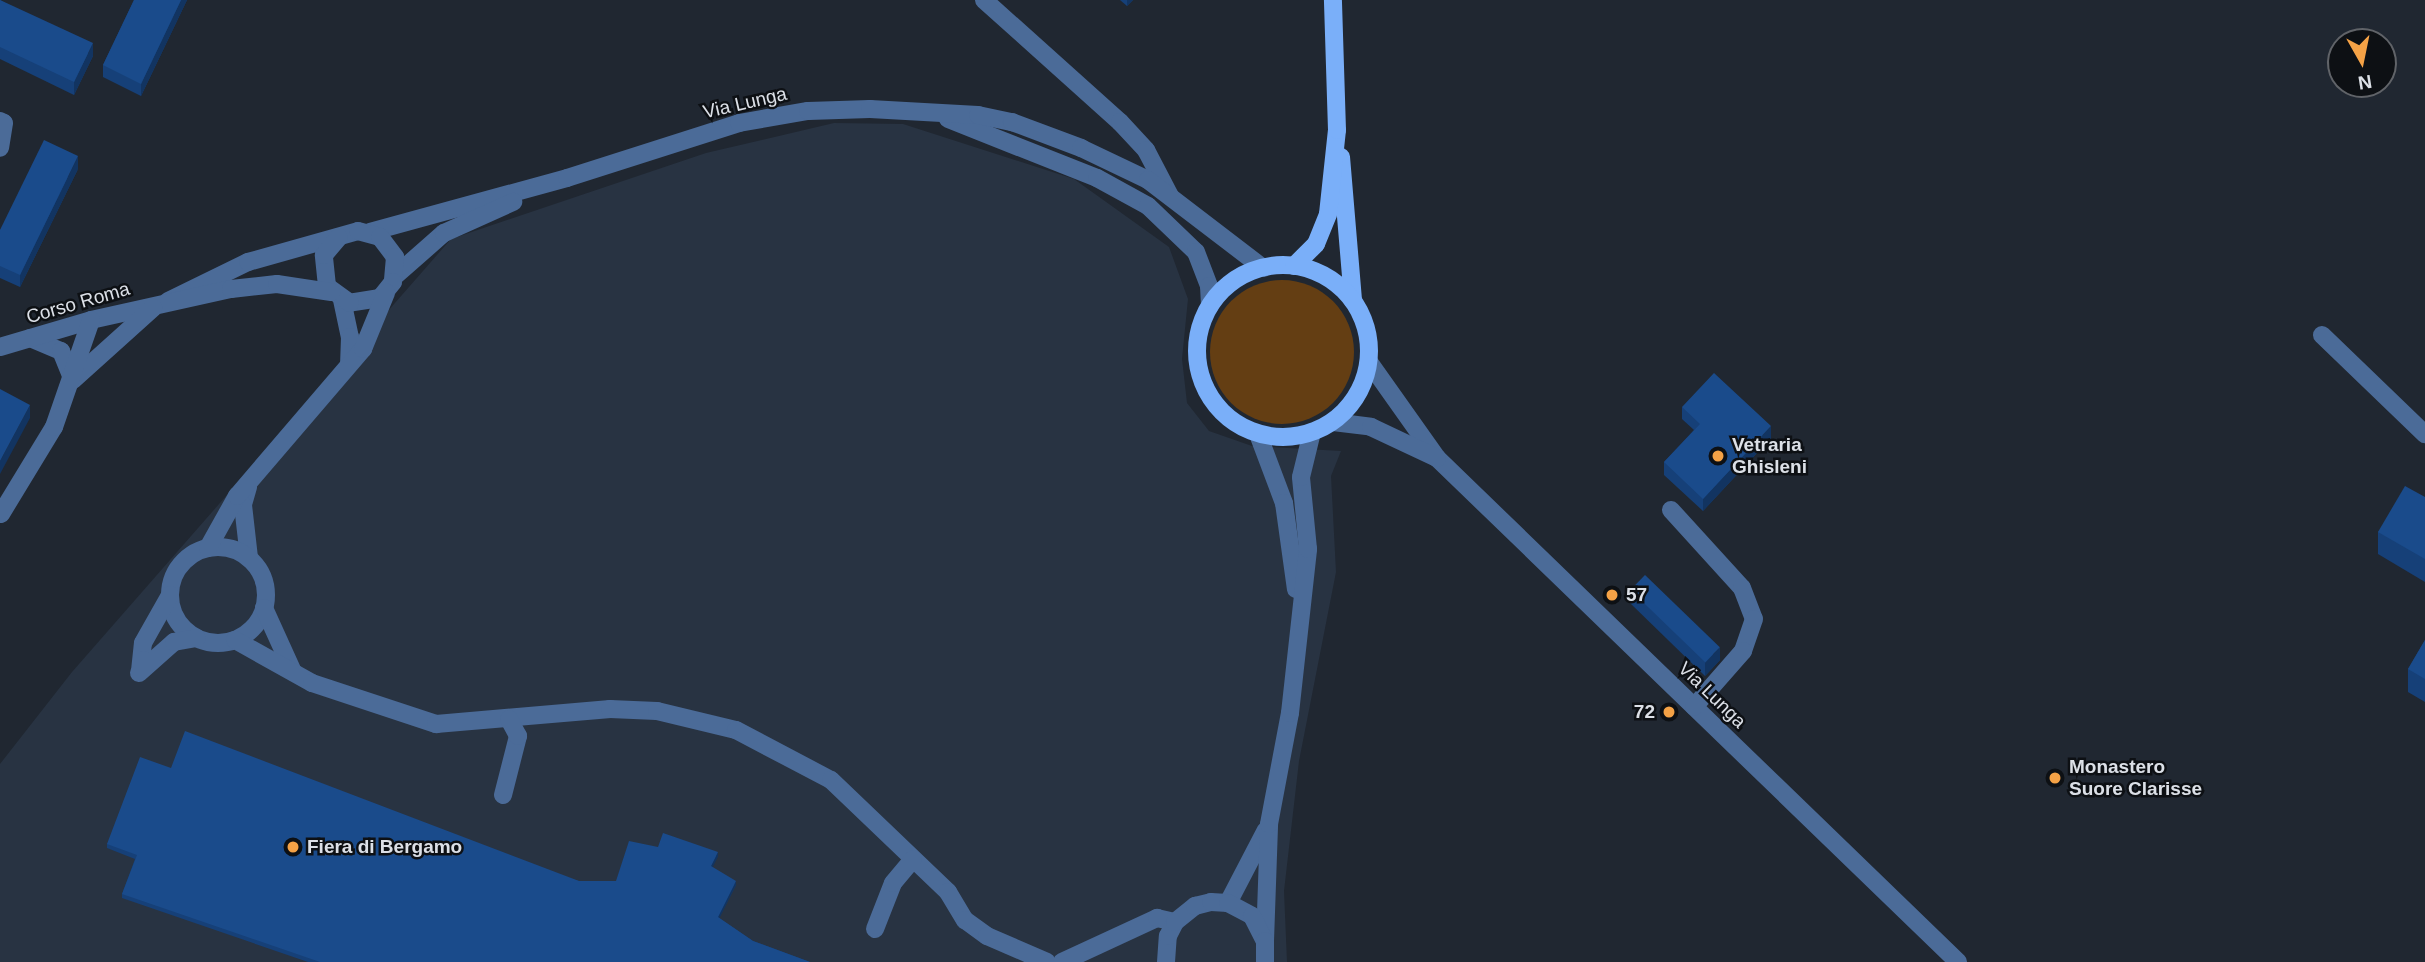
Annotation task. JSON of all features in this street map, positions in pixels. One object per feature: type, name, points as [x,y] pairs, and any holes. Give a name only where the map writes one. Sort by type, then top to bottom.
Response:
[{"type":"main road","points":[[1333,0],[1337,130],[1347,191],[1353,300]]},
{"type":"main road","points":[[1294,265],[1316,244],[1328,214],[1337,130]]},
{"type":"main road","points":[[1294,265],[1320,273],[1353,300],[1366,324],[1369,362],[1358,395],[1333,422],[1312,432],[1290,437],[1258,434],[1229,419],[1203,382],[1198,340],[1210,306],[1228,285],[1262,268],[1294,265]]},
{"type":"street","name":"Via Lunga","points":[[984,0],[1129,133],[1157,166],[1170,196]]},
{"type":"street","name":"Via Lunga","points":[[370,232],[567,178],[739,123],[776,116],[848,109],[978,115],[1012,122],[1124,167],[1170,196],[1262,268]]},
{"type":"street","name":"Via Lunga","points":[[938,115],[1097,178],[1148,206],[1196,252],[1209,286],[1210,306]]},
{"type":"street","points":[[0,121],[4,123],[0,148]]},
{"type":"street","points":[[1124,167],[1129,133]]},
{"type":"street","name":"Via Lunga","points":[[395,276],[444,233],[567,178]]},
{"type":"street","points":[[208,548],[237,496],[363,349],[395,276],[389,246],[370,232]]},
{"type":"street","name":"Corso Roma","points":[[165,302],[248,262],[339,237],[370,232]]},
{"type":"street","points":[[339,237],[324,255],[322,267],[337,296],[350,337],[349,363]]},
{"type":"street","name":"Corso Roma","points":[[0,348],[90,320],[165,302],[277,284],[365,304],[386,293]]},
{"type":"street","points":[[73,380],[165,302]]},
{"type":"street","points":[[1,514],[54,427],[73,380],[90,320]]},
{"type":"street","points":[[2322,335],[2425,434]]},
{"type":"street","points":[[30,338],[61,351],[73,380]]},
{"type":"street","name":"Via Lunga","points":[[1369,362],[1437,458],[1958,962]]},
{"type":"street","name":"Via Lunga","points":[[1333,422],[1371,426],[1437,458]]},
{"type":"street","points":[[1265,962],[1269,824],[1290,713],[1308,549],[1301,477],[1312,432]]},
{"type":"street","points":[[1258,434],[1290,530],[1300,621]]},
{"type":"street","points":[[249,484],[243,505],[249,558],[263,577],[264,608],[295,675]]},
{"type":"street","points":[[1671,510],[1742,588],[1754,619],[1743,651],[1694,707]]},
{"type":"street","points":[[197,638],[174,642],[138,675],[143,643],[170,596],[185,560],[208,548],[223,547],[249,558]]},
{"type":"street","points":[[170,596],[178,620],[197,638],[209,642],[235,640],[253,627],[264,608]]},
{"type":"street","points":[[235,640],[295,675],[436,724],[610,709],[657,711],[736,730],[831,780],[948,892],[965,920],[987,936],[1047,962]]},
{"type":"street","points":[[503,794],[518,736],[509,719]]},
{"type":"street","points":[[1228,903],[1269,824]]},
{"type":"street","points":[[875,929],[893,883],[913,859]]},
{"type":"street","points":[[1167,962],[1168,936],[1175,922],[1195,906],[1228,903],[1252,916],[1265,941]]},
{"type":"street","points":[[1062,962],[1157,918],[1175,922]]},
{"type":"shaded area","name":"Fiera di Bergamo","points":[[834,123],[903,124],[1074,179],[1169,247],[1188,299],[1182,359],[1187,403],[1209,431],[1252,446],[1341,451],[1331,476],[1336,572],[1299,761],[1284,891],[1287,962],[0,962],[0,764],[72,672],[451,239],[706,153]]},
{"type":"shaded area","points":[[1282,280],[1309,286],[1333,301],[1348,325],[1354,352],[1348,379],[1333,403],[1309,418],[1282,424],[1255,418],[1231,403],[1216,379],[1210,352],[1216,325],[1231,301],[1255,286]]},
{"type":"building","points":[[0,0],[93,43],[74,82],[0,47]]},
{"type":"building","points":[[134,0],[181,0],[141,84],[103,65]]},
{"type":"building","points":[[44,140],[78,156],[20,275],[0,266],[0,230]]},
{"type":"building","name":"Vetraria Ghisleni","points":[[1714,373],[1771,426],[1703,499],[1664,462],[1700,424],[1682,407]]},
{"type":"building","points":[[0,389],[30,405],[0,461]]},
{"type":"building","points":[[2405,486],[2425,497],[2425,559],[2378,532]]},
{"type":"building","points":[[1645,575],[1720,647],[1705,662],[1630,590]]},
{"type":"building","points":[[2425,640],[2425,679],[2408,669]]},
{"type":"building","name":"Fiera di Bergamo","points":[[185,731],[579,881],[616,881],[629,841],[658,847],[663,833],[718,852],[711,866],[736,881],[718,917],[753,941],[810,962],[320,962],[122,894],[137,855],[107,844],[140,757],[171,768]]},
{"type":"place","name":"Vetraria Ghisleni","points":[[1718,456]]},
{"type":"place","name":"57","points":[[1612,595]]},
{"type":"place","name":"72","points":[[1669,712]]},
{"type":"place","name":"Monastero Suore Clarisse","points":[[2055,778]]},
{"type":"place","name":"Fiera di Bergamo","points":[[293,847]]}]
